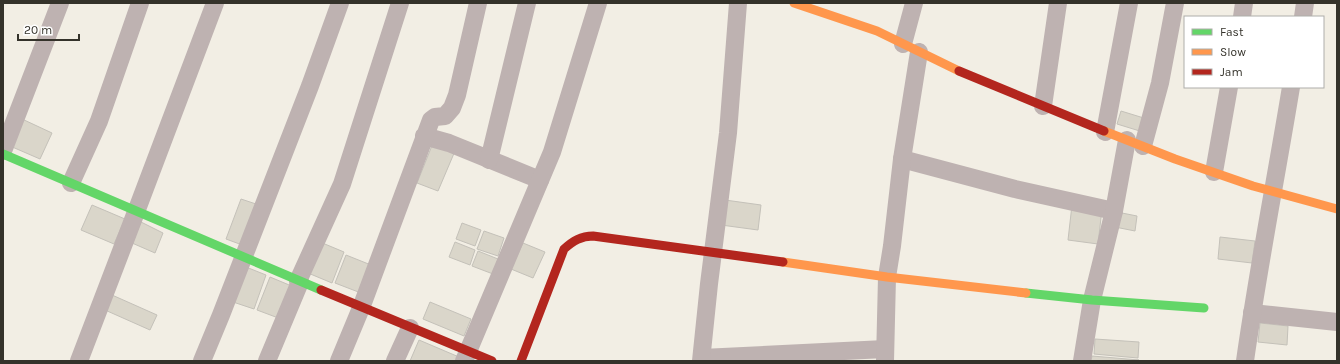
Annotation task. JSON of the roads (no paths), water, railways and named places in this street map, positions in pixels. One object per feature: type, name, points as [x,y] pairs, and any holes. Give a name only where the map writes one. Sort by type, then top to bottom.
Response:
[{"type":"street","points":[[60,3],[3,152],[136,212],[410,328],[467,356],[492,361]]},
{"type":"street","points":[[71,183],[99,121],[140,3]]},
{"type":"street","points":[[79,361],[215,3]]},
{"type":"street","points":[[202,361],[310,86],[340,3]]},
{"type":"street","points":[[267,361],[299,281],[342,184],[400,3]]},
{"type":"street","points":[[489,160],[527,3]]},
{"type":"street","points":[[467,356],[552,152],[598,3]]},
{"type":"street","points":[[738,3],[728,133],[713,253],[702,360],[885,355],[887,277],[902,159],[919,52]]},
{"type":"street","points":[[794,3],[877,31],[957,70],[1105,132],[1214,172],[1274,192],[1337,209]]},
{"type":"street","points":[[903,44],[914,3]]},
{"type":"street","points":[[1042,106],[1058,3]]},
{"type":"street","points":[[1105,132],[1129,3]]},
{"type":"street","points":[[1144,146],[1160,83],[1175,3]]},
{"type":"street","points":[[1242,16],[1244,3]]},
{"type":"street","points":[[1303,16],[1305,3]]},
{"type":"street","points":[[339,361],[361,308],[431,120],[435,117],[446,116],[452,108],[457,95],[477,4]]},
{"type":"street","points":[[1214,172],[1229,88]]},
{"type":"street","points":[[1245,361],[1291,88]]},
{"type":"street","points":[[424,136],[449,143],[540,180]]},
{"type":"street","points":[[1082,361],[1092,300],[1114,210],[1127,140]]},
{"type":"street","points":[[902,159],[1015,189],[1114,210]]},
{"type":"street","points":[[521,361],[564,249],[576,238],[584,236],[593,236],[887,277],[1092,300],[1204,308]]},
{"type":"street","points":[[1252,313],[1337,322]]},
{"type":"street","points":[[395,361],[410,328]]}]
